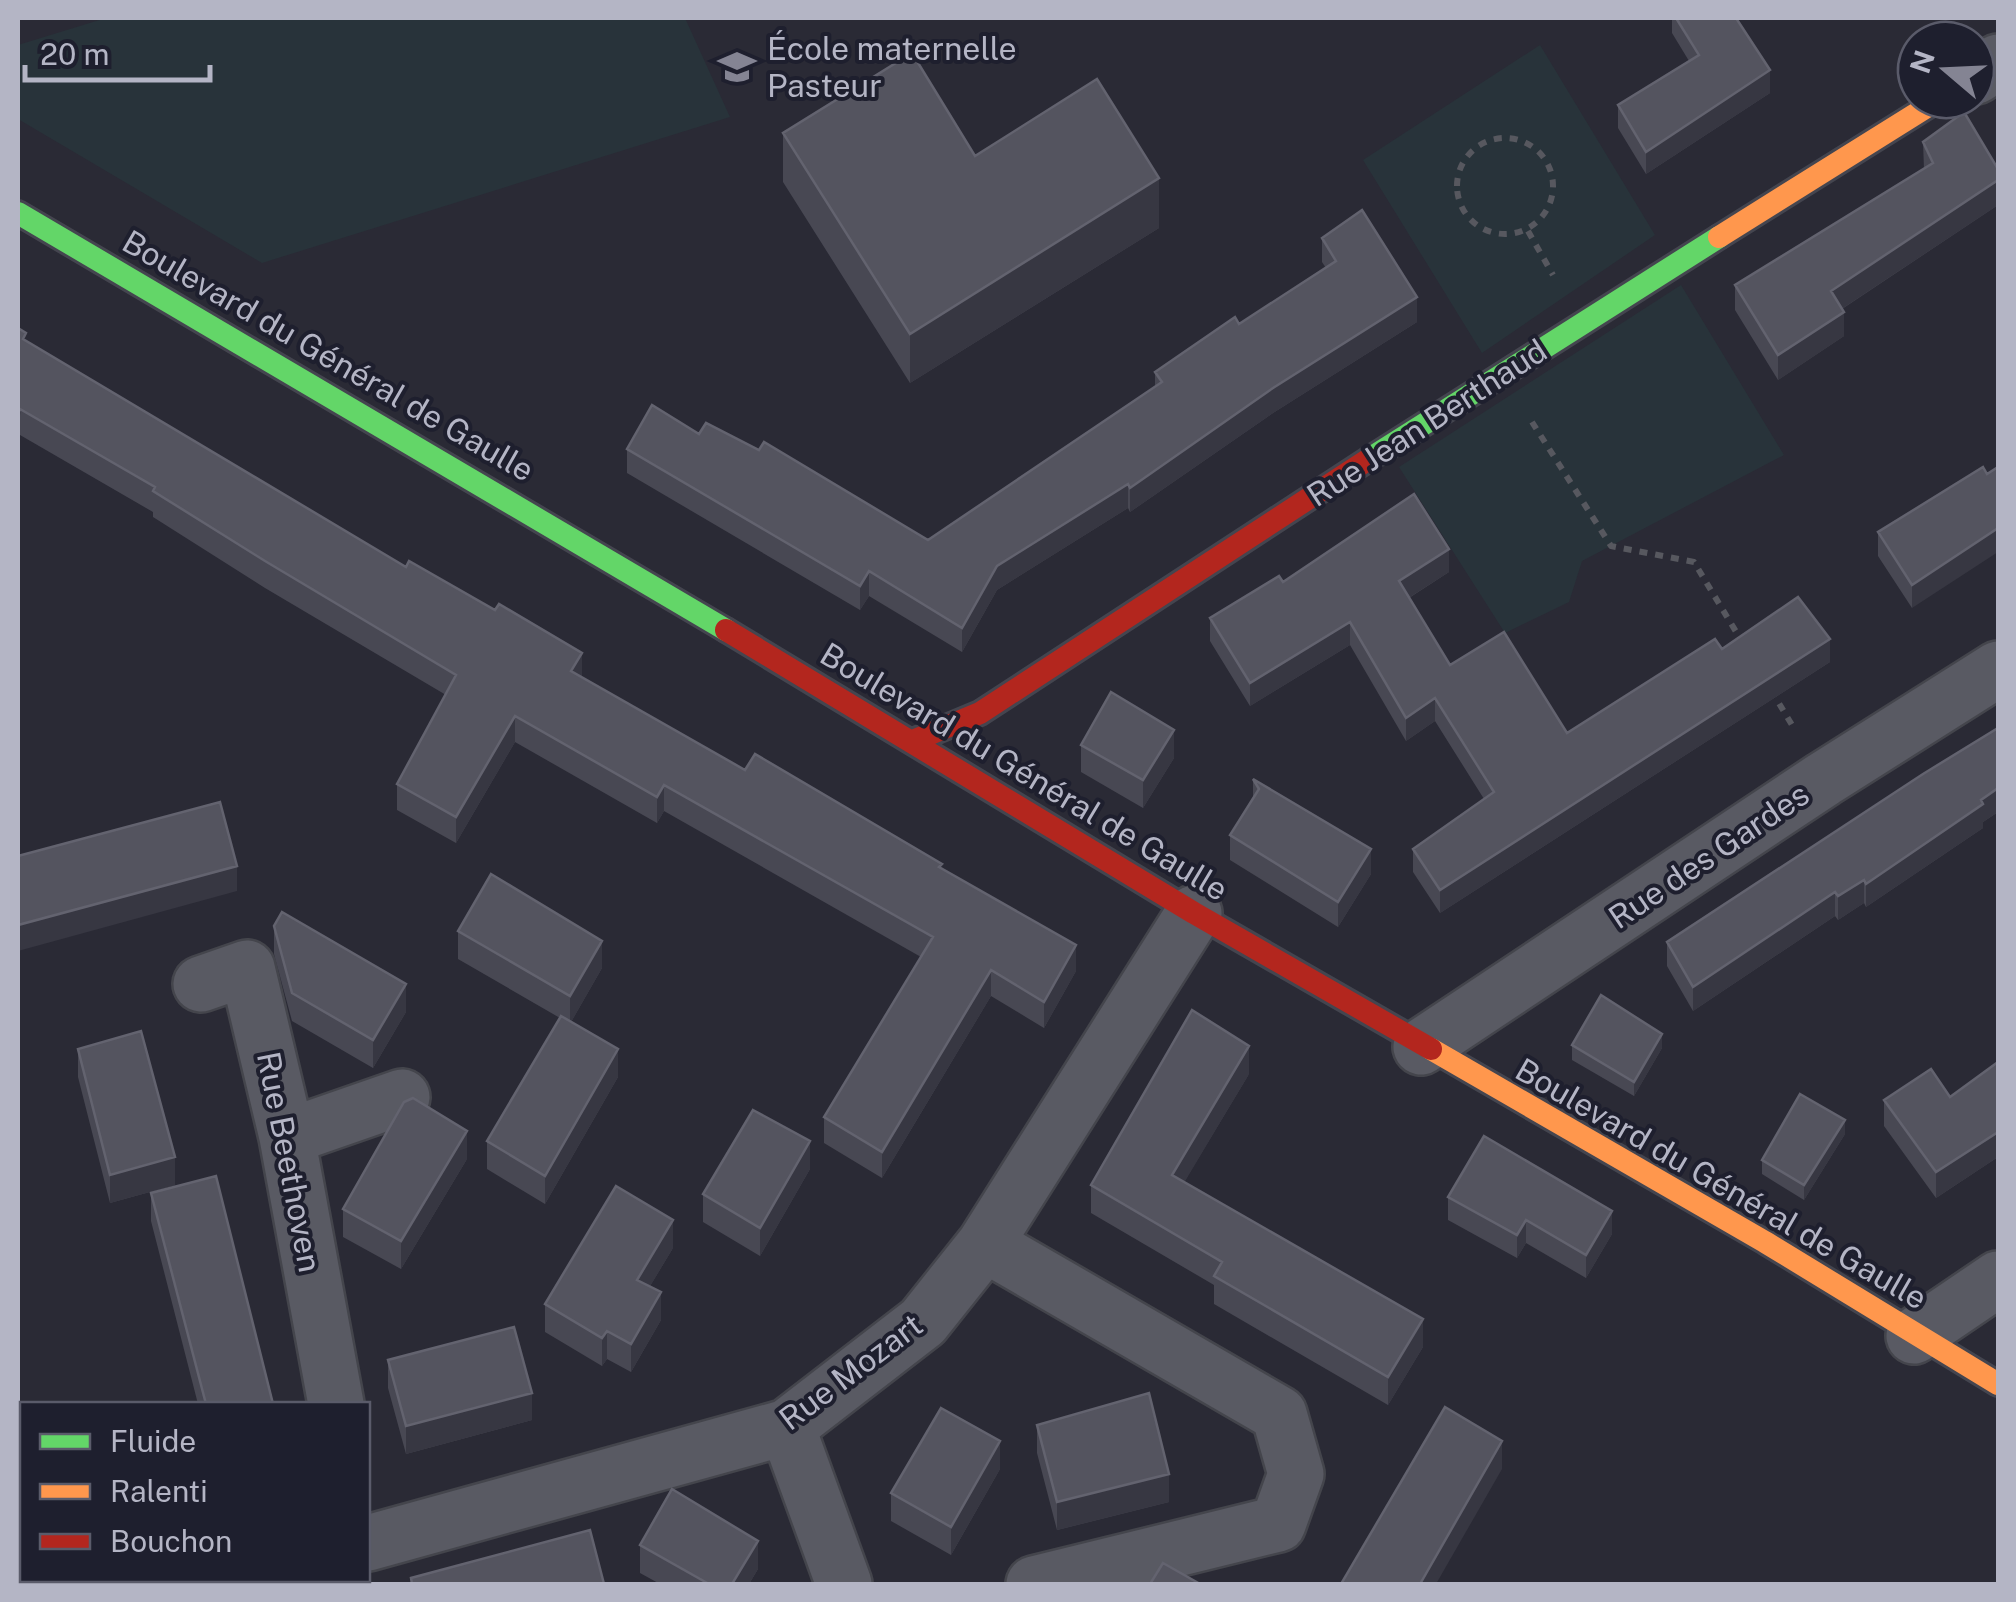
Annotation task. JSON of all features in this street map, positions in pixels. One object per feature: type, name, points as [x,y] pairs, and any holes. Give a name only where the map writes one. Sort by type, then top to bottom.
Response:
[{"type":"street","name":"Rue Jean Berthaud","points":[[913,741],[980,713],[1505,371],[1906,120]]},
{"type":"street","name":"Boulevard du Général de Gaulle","points":[[18,213],[913,741],[1194,913],[1766,1242],[1998,1384]]},
{"type":"street","name":"Rue des Gardes","points":[[1422,1047],[1824,779],[1998,669]]},
{"type":"street","name":"Rue Mozart","points":[[370,1542],[788,1426],[923,1322],[984,1244],[1194,913]]},
{"type":"street","name":"Rue Beethoven","points":[[201,984],[247,968],[287,1137],[336,1402]]},
{"type":"street","points":[[287,1137],[402,1097]]},
{"type":"street","points":[[984,1244],[1279,1414],[1296,1474],[1278,1524],[1034,1584]]},
{"type":"street","points":[[1914,1336],[1998,1279]]},
{"type":"street","points":[[788,1426],[844,1584]]},
{"type":"path","points":[[1520,137],[1550,162],[1554,202],[1528,231],[1489,235],[1459,209],[1456,170],[1482,140],[1520,137]]},
{"type":"path","points":[[1505,371],[1514,393],[1611,546],[1694,562],[1754,662]]},
{"type":"path","points":[[1764,679],[1824,779]]},
{"type":"shaded area","points":[[106,18],[685,18],[730,117],[262,263],[18,119],[18,45]]},
{"type":"shaded area","points":[[1540,45],[1655,235],[1482,353],[1363,160]]},
{"type":"shaded area","points":[[1681,285],[1784,455],[1582,561],[1569,602],[1505,633],[1399,467]]},
{"type":"building","points":[[1676,18],[1736,18],[1770,70],[1646,152],[1618,105],[1699,55]]},
{"type":"building","points":[[912,53],[975,156],[1097,79],[1159,178],[910,334],[783,133]]},
{"type":"building","points":[[1953,120],[1969,120],[1998,169],[1998,180],[1831,291],[1844,312],[1778,355],[1735,285],[1933,163],[1923,142]]},
{"type":"building","points":[[1362,210],[1417,297],[1273,388],[1130,488],[1128,484],[997,566],[962,628],[869,571],[860,586],[627,449],[652,405],[699,434],[706,423],[759,450],[764,442],[928,540],[1162,382],[1155,372],[1235,317],[1239,324],[1336,261],[1322,238]]},
{"type":"building","points":[[18,328],[26,333],[23,339],[406,567],[409,561],[495,610],[499,604],[582,653],[571,671],[745,770],[755,754],[942,864],[939,867],[1076,945],[1044,1002],[991,970],[882,1152],[824,1117],[933,937],[664,785],[657,797],[515,716],[456,817],[397,784],[456,675],[265,561],[153,491],[155,487],[20,409],[18,414]]},
{"type":"building","points":[[1983,467],[1987,474],[1998,467],[1998,528],[1912,585],[1878,532]]},
{"type":"building","points":[[1414,494],[1449,549],[1399,581],[1450,665],[1504,632],[1567,733],[1715,639],[1722,649],[1798,597],[1830,639],[1440,890],[1413,849],[1494,792],[1435,698],[1406,718],[1350,622],[1250,683],[1210,618],[1279,576],[1283,582]]},
{"type":"building","points":[[1111,692],[1174,730],[1143,780],[1081,745]]},
{"type":"building","points":[[1998,728],[1998,788],[1981,800],[1983,804],[1866,884],[1864,880],[1838,896],[1835,892],[1693,987],[1667,942]]},
{"type":"building","points":[[1253,779],[1371,849],[1338,902],[1230,835],[1259,789]]},
{"type":"building","points":[[220,802],[237,866],[18,925],[18,856]]},
{"type":"building","points":[[491,874],[602,941],[570,996],[458,931]]},
{"type":"building","points":[[282,912],[406,984],[373,1040],[292,993],[274,926]]},
{"type":"building","points":[[1601,995],[1662,1034],[1634,1082],[1572,1045]]},
{"type":"building","points":[[1192,1010],[1249,1046],[1172,1175],[1423,1319],[1388,1377],[1214,1276],[1222,1262],[1091,1185]]},
{"type":"building","points":[[561,1016],[618,1049],[545,1176],[487,1141]]},
{"type":"building","points":[[141,1031],[175,1157],[110,1175],[78,1049]]},
{"type":"building","points":[[1998,1062],[1998,1132],[1936,1172],[1884,1100],[1931,1069],[1950,1097]]},
{"type":"building","points":[[1800,1094],[1845,1120],[1804,1185],[1762,1160]]},
{"type":"building","points":[[413,1098],[467,1131],[401,1241],[343,1209],[404,1102]]},
{"type":"building","points":[[753,1110],[810,1141],[760,1228],[703,1194]]},
{"type":"building","points":[[1484,1136],[1612,1211],[1586,1255],[1526,1220],[1517,1235],[1448,1197]]},
{"type":"building","points":[[216,1176],[272,1402],[205,1402],[151,1193]]},
{"type":"building","points":[[616,1186],[673,1220],[637,1280],[661,1292],[631,1344],[607,1331],[602,1338],[545,1304]]},
{"type":"building","points":[[514,1327],[532,1393],[406,1426],[388,1360]]},
{"type":"building","points":[[1149,1393],[1169,1474],[1057,1502],[1037,1425]]},
{"type":"building","points":[[1445,1407],[1502,1441],[1420,1584],[1341,1584]]},
{"type":"building","points":[[941,1408],[1000,1441],[951,1527],[891,1493]]},
{"type":"building","points":[[672,1489],[758,1541],[732,1584],[709,1584],[640,1545]]},
{"type":"building","points":[[590,1530],[604,1584],[412,1584],[411,1578]]},
{"type":"building","points":[[1163,1563],[1200,1584],[1150,1584]]},
{"type":"building","points":[[216,1582],[287,1583],[216,1584]]},
{"type":"traffic: fast","points":[[18,213],[726,630]]},
{"type":"traffic: fast","points":[[1369,459],[1719,237]]},
{"type":"traffic: slow","points":[[1719,237],[1906,120]]},
{"type":"traffic: slow","points":[[1431,1049],[1765,1242],[1998,1384]]},
{"type":"traffic: jam","points":[[913,741],[980,713],[1369,459]]},
{"type":"traffic: jam","points":[[726,630],[1194,913],[1431,1049]]},
{"type":"place","name":"École maternelle Pasteur","points":[[737,67]]}]
